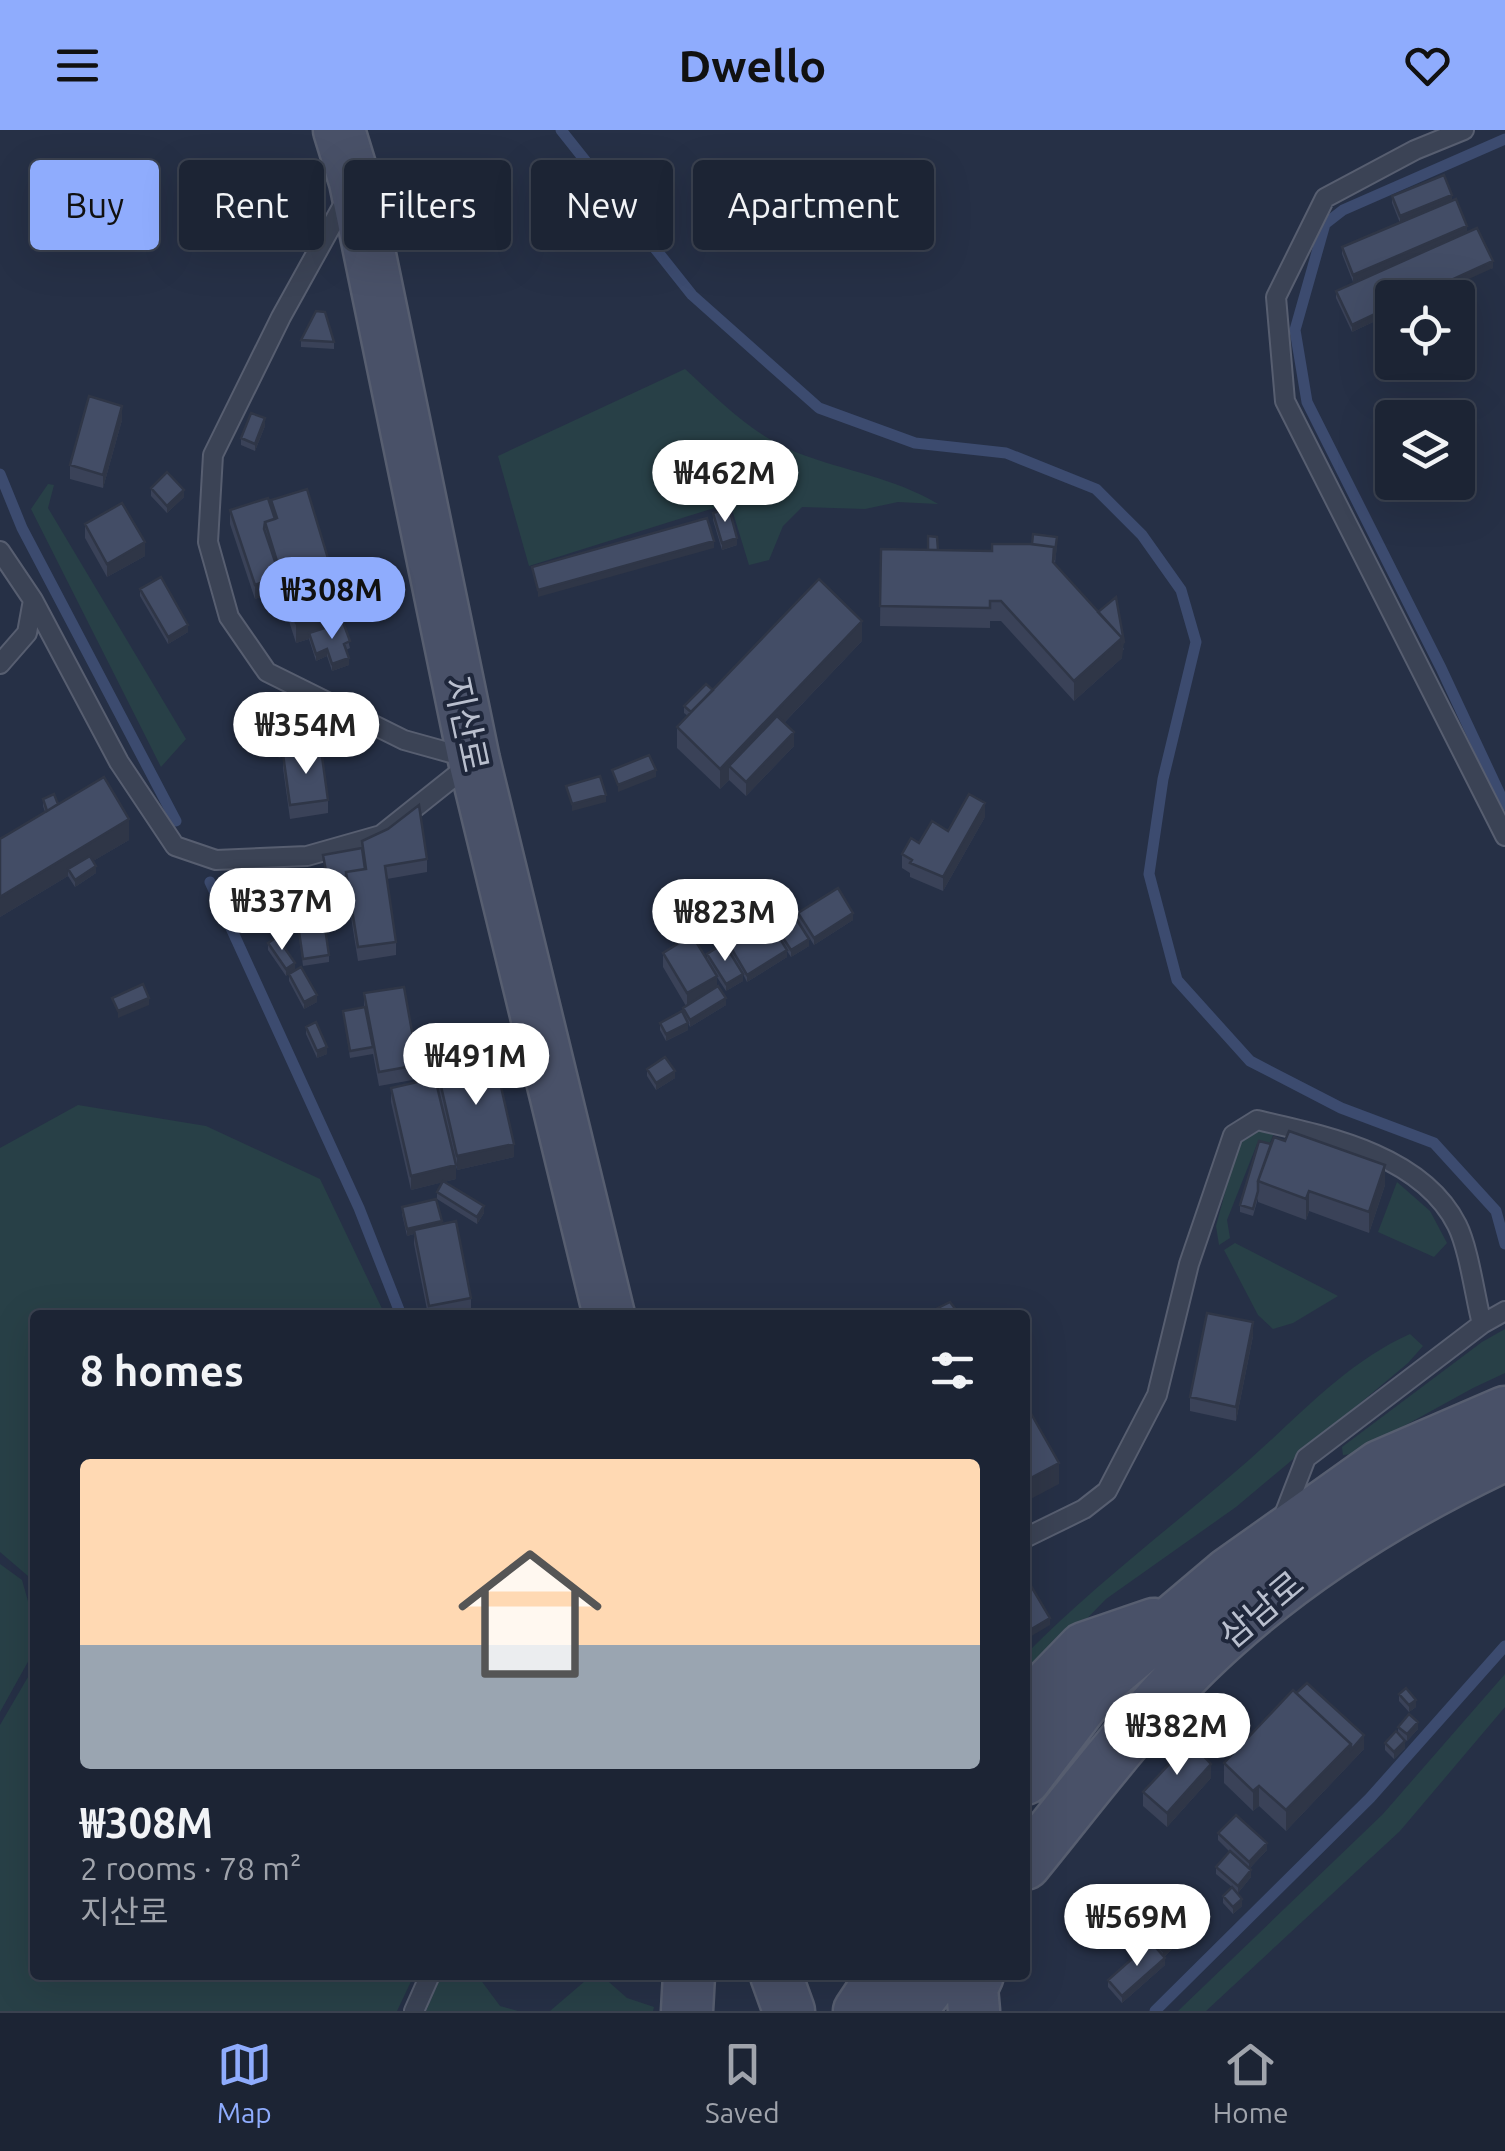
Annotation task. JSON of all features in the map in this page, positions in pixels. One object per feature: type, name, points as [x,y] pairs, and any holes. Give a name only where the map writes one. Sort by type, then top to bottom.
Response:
[{"type":"main road","name":"지산로","points":[[338,130],[348,160]]},
{"type":"main road","name":"지산로","points":[[369,250],[474,760],[608,1310]]},
{"type":"main road","name":"삼남로","points":[[1030,1772],[1098,1684],[1228,1574],[1380,1466],[1505,1412]]},
{"type":"main road","name":"삼남로","points":[[1031,1861],[1147,1714],[1240,1621],[1322,1559],[1430,1490],[1505,1455]]},
{"type":"main road","points":[[1030,1704],[1084,1648],[1178,1616]]},
{"type":"main road","points":[[687,2011],[689,1980]]},
{"type":"main road","points":[[778,1980],[788,2011]]},
{"type":"main road","points":[[858,2011],[880,1980]]},
{"type":"main road","points":[[910,2011],[934,1980]]},
{"type":"main road","points":[[974,2011],[972,1988],[976,1980]]},
{"type":"lane","points":[[1464,130],[1415,150],[1325,198],[1276,297],[1285,401],[1505,836]]},
{"type":"lane","points":[[344,202],[281,317],[213,455],[208,542],[229,617],[267,672],[404,740],[474,760]]},
{"type":"lane","points":[[0,551],[33,600],[119,762],[175,846],[216,860],[308,856],[344,846],[381,835],[474,760]]},
{"type":"lane","points":[[0,664],[27,632],[33,600]]},
{"type":"lane","points":[[1030,1536],[1084,1509],[1108,1491],[1157,1396],[1189,1264],[1232,1135],[1258,1120],[1347,1141],[1430,1186],[1458,1227],[1482,1324]]},
{"type":"lane","points":[[1274,1541],[1306,1458],[1482,1324],[1505,1311]]},
{"type":"lane","points":[[414,2011],[428,1980]]},
{"type":"shaded area","points":[[685,369],[738,417],[782,446],[905,488],[938,504],[898,502],[865,509],[802,507],[783,526],[769,560],[749,565],[730,503],[529,566],[498,456]]},
{"type":"shaded area","points":[[48,484],[54,485],[48,508],[186,739],[161,767],[31,509]]},
{"type":"shaded area","points":[[78,1105],[206,1126],[320,1179],[383,1310],[30,1310],[30,1578],[0,1552],[0,1148]]},
{"type":"shaded area","points":[[1260,1129],[1274,1133],[1269,1145],[1257,1144],[1227,1220],[1230,1238],[1219,1245],[1216,1226],[1238,1144]]},
{"type":"shaded area","points":[[1397,1182],[1430,1211],[1447,1243],[1434,1257],[1378,1232]]},
{"type":"shaded area","points":[[1235,1243],[1338,1296],[1293,1323],[1273,1329],[1258,1315],[1224,1250]]},
{"type":"shaded area","points":[[1505,1329],[1505,1373],[1353,1454],[1343,1455],[1342,1447]]},
{"type":"shaded area","points":[[1410,1334],[1423,1346],[1408,1363],[1236,1507],[1106,1599],[1030,1677],[1030,1650],[1079,1604],[1345,1374]]},
{"type":"shaded area","points":[[0,1564],[22,1580],[30,1608],[30,1658],[0,1712]]},
{"type":"shaded area","points":[[30,1674],[30,1980],[412,1980],[397,2011],[0,2011],[0,1725]]},
{"type":"shaded area","points":[[1505,1674],[1505,1707],[1400,1831],[1206,2011],[1178,2011],[1383,1814]]},
{"type":"shaded area","points":[[439,1980],[481,1980],[500,2006],[518,2011],[426,2011]]},
{"type":"shaded area","points":[[586,1980],[607,1980],[627,1998],[654,2007],[653,2011],[550,2011]]},
{"type":"building","points":[[1444,175],[1452,195],[1400,216],[1392,196]]},
{"type":"building","points":[[1456,199],[1467,226],[1353,275],[1342,247]]},
{"type":"building","points":[[1477,228],[1493,261],[1451,280],[1375,280],[1375,314],[1352,325],[1336,291]]},
{"type":"building","points":[[316,311],[325,312],[334,342],[301,340]]},
{"type":"building","points":[[89,396],[122,406],[103,475],[70,465]]},
{"type":"building","points":[[251,413],[265,418],[255,444],[241,438]]},
{"type":"building","points":[[167,472],[184,490],[167,506],[151,488]]},
{"type":"building","points":[[307,489],[343,608],[296,623],[265,522],[277,518],[271,500]]},
{"type":"building","points":[[268,498],[275,519],[265,522],[264,529],[280,576],[255,585],[230,510]]},
{"type":"building","points":[[122,503],[145,542],[107,564],[85,524]]},
{"type":"building","points":[[729,508],[737,538],[722,543],[713,513]]},
{"type":"building","points":[[707,518],[714,541],[538,590],[532,567]]},
{"type":"building","points":[[1033,534],[1057,537],[1054,560],[1054,547],[1032,544]]},
{"type":"building","points":[[928,536],[937,537],[938,550],[928,550]]},
{"type":"building","points":[[992,544],[1054,547],[1053,562],[1122,638],[1074,681],[1001,601],[990,601],[990,608],[880,606],[881,549],[992,551]]},
{"type":"building","points":[[161,577],[188,625],[168,637],[140,589]]},
{"type":"building","points":[[819,579],[862,621],[720,769],[677,727]]},
{"type":"building","points":[[1116,597],[1124,642],[1122,644],[1122,638],[1098,612]]},
{"type":"building","points":[[343,622],[350,641],[344,644],[349,658],[332,664],[327,649],[316,654],[309,633]]},
{"type":"building","points":[[706,684],[713,690],[691,712],[684,706]]},
{"type":"building","points":[[777,716],[794,732],[746,782],[729,766]]},
{"type":"building","points":[[251,718],[281,730],[278,737],[285,740],[280,751],[244,735]]},
{"type":"building","points":[[321,749],[328,800],[290,805],[283,754]]},
{"type":"building","points":[[649,755],[656,770],[618,785],[612,770]]},
{"type":"building","points":[[600,776],[606,795],[572,804],[566,786]]},
{"type":"building","points":[[104,777],[129,819],[0,897],[0,839]]},
{"type":"building","points":[[54,794],[58,804],[47,811],[43,799]]},
{"type":"building","points":[[969,794],[985,803],[943,877],[910,863],[912,860],[902,854],[911,838],[919,843],[932,821],[948,831]]},
{"type":"building","points":[[419,805],[427,859],[385,866],[396,942],[358,947],[346,872],[366,869],[362,841],[388,829]]},
{"type":"building","points":[[362,848],[365,869],[346,872],[346,879],[328,882],[323,855]]},
{"type":"building","points":[[90,856],[96,866],[75,880],[68,869]]},
{"type":"building","points":[[838,888],[853,913],[814,938],[798,913]]},
{"type":"building","points":[[320,893],[329,955],[303,959],[294,897]]},
{"type":"building","points":[[786,903],[809,939],[791,950],[768,915]]},
{"type":"building","points":[[766,916],[787,950],[747,975],[727,941]]},
{"type":"building","points":[[692,935],[717,976],[687,993],[663,953]]},
{"type":"building","points":[[277,937],[295,963],[286,969],[268,943]]},
{"type":"building","points":[[724,943],[743,974],[726,984],[707,954]]},
{"type":"building","points":[[301,967],[317,995],[304,1002],[289,974]]},
{"type":"building","points":[[143,984],[149,998],[118,1011],[112,998]]},
{"type":"building","points":[[718,986],[726,998],[690,1020],[683,1008]]},
{"type":"building","points":[[404,987],[418,1065],[379,1072],[364,993]]},
{"type":"building","points":[[365,1007],[373,1047],[350,1051],[343,1011]]},
{"type":"building","points":[[682,1011],[688,1023],[666,1034],[660,1023]]},
{"type":"building","points":[[316,1022],[327,1047],[317,1051],[306,1027]]},
{"type":"building","points":[[478,1046],[482,1062],[434,1075],[430,1058]]},
{"type":"building","points":[[665,1057],[675,1071],[656,1083],[647,1069]]},
{"type":"building","points":[[495,1060],[514,1144],[457,1156],[438,1073]]},
{"type":"building","points":[[435,1078],[456,1165],[411,1176],[391,1088]]},
{"type":"building","points":[[1289,1131],[1385,1165],[1369,1212],[1309,1191],[1306,1199],[1258,1181],[1274,1137],[1285,1141]]},
{"type":"building","points":[[1259,1141],[1271,1144],[1253,1209],[1240,1205]]},
{"type":"building","points":[[443,1181],[484,1206],[477,1217],[437,1192]]},
{"type":"building","points":[[436,1199],[442,1221],[407,1229],[402,1207]]},
{"type":"building","points":[[456,1221],[471,1298],[429,1306],[414,1230]]},
{"type":"building","points":[[950,1302],[956,1310],[934,1310]]},
{"type":"building","points":[[1207,1313],[1253,1322],[1236,1407],[1190,1397]]},
{"type":"building","points":[[1030,1412],[1059,1463],[1030,1478]]},
{"type":"building","points":[[1030,1584],[1050,1618],[1030,1630]]},
{"type":"building","points":[[1307,1683],[1364,1735],[1351,1750],[1351,1744],[1296,1693]]},
{"type":"building","points":[[1406,1688],[1416,1700],[1409,1705],[1399,1694]]},
{"type":"building","points":[[1293,1690],[1351,1744],[1286,1810],[1259,1786],[1253,1791],[1224,1763]]},
{"type":"building","points":[[1409,1714],[1418,1722],[1407,1734],[1398,1727]]},
{"type":"building","points":[[1396,1731],[1405,1741],[1394,1752],[1385,1743]]},
{"type":"building","points":[[1190,1742],[1211,1764],[1167,1813],[1143,1792]]},
{"type":"building","points":[[1236,1815],[1267,1843],[1249,1862],[1218,1833]]},
{"type":"building","points":[[1230,1851],[1251,1870],[1238,1886],[1216,1867]]},
{"type":"building","points":[[1232,1887],[1242,1899],[1233,1907],[1223,1896]]},
{"type":"building","points":[[1189,1905],[1199,1916],[1163,1951],[1153,1940]]},
{"type":"building","points":[[1151,1942],[1165,1958],[1122,1996],[1108,1980]]},
{"type":"waterway","points":[[561,130],[692,295],[819,408],[915,443],[1006,453],[1096,489],[1142,535],[1181,590],[1196,642],[1163,779],[1149,874],[1177,980],[1250,1061],[1341,1108],[1434,1143],[1496,1211],[1505,1244]]},
{"type":"waterway","points":[[1505,139],[1343,210],[1325,224],[1295,330],[1307,402],[1505,805]]},
{"type":"waterway","points":[[0,474],[22,528],[176,821]]},
{"type":"waterway","points":[[210,882],[359,1208],[399,1310]]},
{"type":"waterway","points":[[1155,2011],[1370,1798],[1505,1646]]}]
